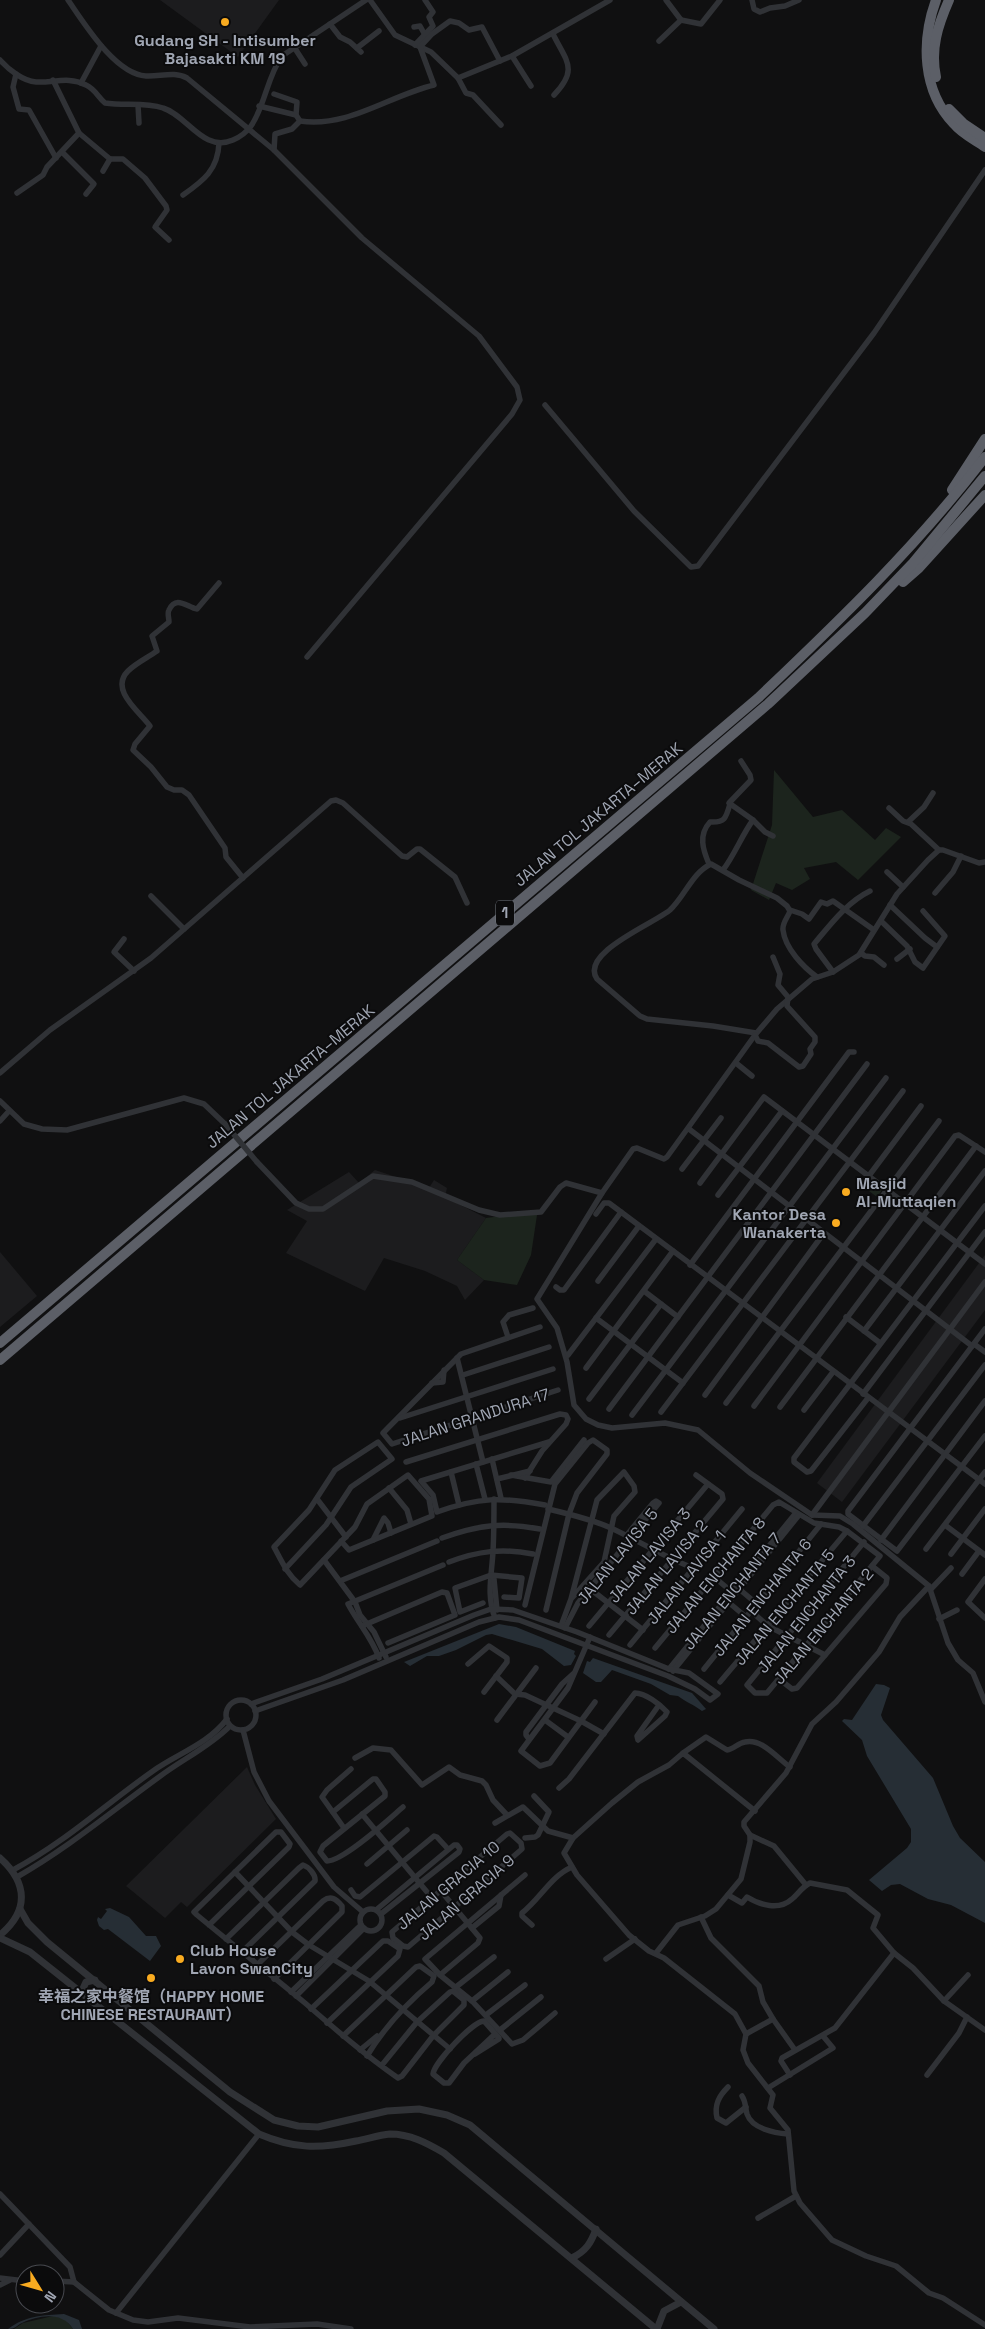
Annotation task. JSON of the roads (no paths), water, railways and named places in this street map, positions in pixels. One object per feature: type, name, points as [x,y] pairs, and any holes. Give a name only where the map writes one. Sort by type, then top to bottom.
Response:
[{"type":"highway","points":[[936,0],[927,47],[926,64],[930,81],[944,113],[955,126],[981,137]]},
{"type":"highway","points":[[949,0],[938,25],[934,47],[933,65],[936,80],[941,94],[955,116],[981,137],[985,147]]},
{"type":"highway","points":[[928,527],[985,439]]},
{"type":"highway","name":"JALAN TOL JAKARTA–MERAK","points":[[0,1343],[758,698],[857,604],[928,527],[985,457]]},
{"type":"highway","name":"JALAN TOL JAKARTA–MERAK","points":[[0,1360],[768,704],[865,613],[913,563],[985,476]]},
{"type":"highway","points":[[865,613],[919,568],[985,495]]},
{"type":"street","points":[[68,0],[101,46],[113,58],[137,74],[146,76],[178,75],[187,78],[274,150],[362,238],[479,336],[490,347],[519,392],[520,400],[512,414],[307,657]]},
{"type":"street","points":[[0,60],[16,74],[36,82],[53,80],[81,83],[92,88],[105,103],[165,108],[200,135],[219,143],[235,139],[249,129],[276,63],[283,54],[366,0]]},
{"type":"street","points":[[370,0],[395,35],[435,55],[458,78],[465,92],[474,95],[501,125]]},
{"type":"street","points":[[417,46],[433,26],[429,16],[433,12],[425,0]]},
{"type":"street","points":[[458,78],[512,56],[610,0]]},
{"type":"street","points":[[666,0],[681,20],[701,24],[720,0]]},
{"type":"street","points":[[752,0],[754,9],[760,12],[770,8],[785,6],[799,0]]},
{"type":"street","points":[[658,41],[681,20]]},
{"type":"street","points":[[417,46],[446,22],[454,21],[469,30],[482,27],[500,61]]},
{"type":"street","points":[[330,24],[340,37],[359,50],[379,31]]},
{"type":"street","points":[[414,27],[420,26],[425,35]]},
{"type":"street","points":[[553,34],[569,64],[566,81],[554,95]]},
{"type":"street","points":[[81,83],[101,46]]},
{"type":"street","points":[[274,150],[275,134],[292,130],[300,121],[333,121],[350,117],[434,85],[417,46]]},
{"type":"street","points":[[294,47],[306,64]]},
{"type":"street","points":[[512,56],[531,86]]},
{"type":"street","points":[[16,74],[13,87],[19,109],[29,110],[56,158]]},
{"type":"street","points":[[53,80],[79,133],[110,159],[120,158],[128,163],[157,192],[166,206],[166,210],[155,227],[168,240]]},
{"type":"street","points":[[274,94],[295,101]]},
{"type":"street","points":[[298,94],[295,101],[297,103],[296,115],[300,121]]},
{"type":"street","points":[[138,105],[139,123]]},
{"type":"street","points":[[260,106],[296,115]]},
{"type":"street","points":[[17,193],[43,175],[79,133]]},
{"type":"street","points":[[183,195],[207,177],[218,158],[219,143]]},
{"type":"street","points":[[62,152],[94,184],[86,194]]},
{"type":"street","points":[[103,171],[110,159]]},
{"type":"street","points":[[545,405],[634,512],[691,567],[698,566],[874,333],[985,170]]},
{"type":"street","points":[[219,583],[197,609],[182,602],[177,602],[170,607],[168,622],[152,636],[157,651],[128,670],[122,689],[128,700],[150,726],[135,744],[133,750],[152,767],[167,787],[185,791],[190,795],[225,848],[226,857],[243,878]]},
{"type":"street","points":[[709,864],[702,843],[704,832],[710,822],[720,822],[726,819],[732,798],[750,781],[750,775],[741,761]]},
{"type":"street","points":[[908,822],[924,807],[933,793]]},
{"type":"street","points":[[0,1073],[50,1030],[151,958],[324,805],[336,800],[402,856],[407,857],[418,849],[433,859],[456,880],[467,903]]},
{"type":"street","points":[[730,804],[753,820],[765,832],[773,836]]},
{"type":"street","points":[[889,808],[903,821],[908,822],[939,850],[946,850],[982,862],[985,870]]},
{"type":"street","points":[[723,870],[733,857],[747,827],[753,820]]},
{"type":"street","points":[[939,850],[903,887],[861,953],[833,972],[817,977],[788,997],[756,1034],[689,1130],[666,1158],[634,1148],[602,1192],[537,1299],[557,1328],[576,1408],[586,1419],[604,1427],[622,1428],[665,1423],[698,1430],[750,1473],[812,1515],[816,1517],[840,1516],[845,1519],[929,1588],[952,1650],[958,1660],[973,1673],[980,1694],[985,1702]]},
{"type":"street","points":[[934,893],[954,872],[961,856]]},
{"type":"street","points":[[709,864],[713,864],[739,880],[777,898],[790,910],[802,914],[809,919],[821,902],[827,904],[831,901],[874,930]]},
{"type":"street","points":[[709,864],[687,885],[669,910],[609,949],[596,964],[594,973],[601,982],[640,1016],[647,1019],[713,1026],[756,1034]]},
{"type":"street","points":[[887,872],[903,887]]},
{"type":"street","points":[[833,972],[814,944],[844,910],[860,896],[870,891]]},
{"type":"street","points":[[151,896],[184,929]]},
{"type":"street","points":[[890,905],[937,947]]},
{"type":"street","points":[[790,910],[783,926],[783,931],[797,959],[817,977]]},
{"type":"street","points":[[881,921],[910,949],[914,962],[923,968],[945,936],[923,911]]},
{"type":"street","points":[[124,940],[114,952],[134,971]]},
{"type":"street","points":[[897,959],[910,949]]},
{"type":"street","points":[[861,953],[864,956],[876,958],[884,965]]},
{"type":"street","points":[[756,1034],[758,1041],[768,1043],[799,1067],[803,1066],[811,1054],[810,1049],[816,1039],[787,1006],[788,997],[778,985],[780,974],[772,957]]},
{"type":"street","points":[[690,1264],[755,1181],[849,1052],[854,1052]]},
{"type":"street","points":[[736,1063],[752,1076]]},
{"type":"street","points":[[609,1409],[867,1064]]},
{"type":"street","points":[[632,1415],[724,1290],[886,1078]]},
{"type":"street","points":[[661,1412],[903,1091]]},
{"type":"street","points":[[0,1101],[24,1124],[57,1130],[80,1126],[184,1098],[204,1104],[225,1124],[257,1162],[296,1203],[313,1210],[323,1209],[373,1176],[412,1182],[470,1208],[500,1215],[541,1212],[560,1187],[566,1183],[602,1192]]},
{"type":"street","points":[[700,1183],[763,1098],[766,1098],[985,1264]]},
{"type":"street","points":[[868,1177],[921,1106]]},
{"type":"street","points":[[0,1121],[10,1111]]},
{"type":"street","points":[[718,1195],[782,1111]]},
{"type":"street","points":[[682,1169],[721,1118]]},
{"type":"street","points":[[726,1403],[939,1121]]},
{"type":"street","points":[[689,1130],[951,1329],[985,1352]]},
{"type":"street","points":[[754,1406],[956,1135],[985,1152]]},
{"type":"street","points":[[780,1407],[878,1274],[976,1146]]},
{"type":"street","points":[[864,1331],[985,1171]]},
{"type":"street","points":[[596,1214],[603,1204],[607,1202],[985,1484]]},
{"type":"street","points":[[985,1206],[793,1459],[794,1462],[807,1472],[811,1471],[926,1310],[985,1232]]},
{"type":"street","points":[[556,1287],[564,1290],[621,1212]]},
{"type":"street","points":[[598,1281],[639,1226]]},
{"type":"street","points":[[705,1395],[824,1233]]},
{"type":"street","points":[[568,1355],[656,1239]]},
{"type":"street","points":[[586,1368],[673,1252]]},
{"type":"street","points":[[812,1515],[985,1282]]},
{"type":"street","points":[[644,1291],[678,1317]]},
{"type":"street","points":[[589,1399],[661,1304]]},
{"type":"street","points":[[508,1337],[503,1322],[509,1315],[533,1308]]},
{"type":"street","points":[[846,1317],[880,1343]]},
{"type":"street","points":[[596,1318],[682,1383]]},
{"type":"street","points":[[398,1418],[463,1352],[540,1327]]},
{"type":"street","points":[[985,1329],[848,1511],[849,1515],[895,1551],[898,1550],[985,1436]]},
{"type":"street","points":[[463,1375],[549,1347]]},
{"type":"street","points":[[457,1358],[463,1375],[477,1440],[485,1499]]},
{"type":"street","points":[[863,1526],[985,1365]]},
{"type":"street","points":[[398,1418],[553,1369]]},
{"type":"street","points":[[804,1410],[834,1372]]},
{"type":"street","name":"JALAN GRANDURA 17","points":[[398,1418],[382,1432],[392,1444],[558,1390]]},
{"type":"street","points":[[881,1540],[985,1401]]},
{"type":"street","points":[[406,1462],[560,1414],[566,1415],[568,1419],[566,1424],[542,1451],[525,1478]]},
{"type":"street","points":[[525,1605],[547,1507],[559,1478],[587,1440]]},
{"type":"street","points":[[511,1475],[551,1482],[587,1440],[593,1440],[607,1450],[608,1454],[579,1488],[569,1514],[546,1610]]},
{"type":"street","points":[[285,1569],[331,1518],[351,1487],[392,1459],[378,1442],[335,1470],[317,1500],[274,1547],[285,1569],[288,1575],[300,1585],[355,1527],[367,1504],[408,1475],[428,1499],[435,1514]]},
{"type":"street","points":[[435,1514],[433,1495],[421,1481],[549,1442]]},
{"type":"street","points":[[539,1444],[542,1451]]},
{"type":"street","points":[[492,1459],[497,1499],[494,1524],[494,1550],[489,1580],[497,1617]]},
{"type":"street","points":[[496,1479],[530,1471]]},
{"type":"street","points":[[451,1472],[459,1505]]},
{"type":"street","points":[[563,1627],[597,1500],[622,1472],[628,1475],[635,1490],[615,1514],[604,1562],[587,1587],[572,1599]]},
{"type":"street","points":[[926,1549],[985,1472]]},
{"type":"street","points":[[696,1476],[708,1484]]},
{"type":"street","name":"JALAN LAVISA 2","points":[[609,1635],[723,1499],[722,1494],[708,1484]]},
{"type":"street","name":"JALAN LAVISA 3","points":[[589,1626],[708,1484]]},
{"type":"street","points":[[389,1488],[407,1510],[411,1524]]},
{"type":"street","points":[[317,1500],[331,1518],[344,1539],[348,1550],[459,1505],[485,1499],[497,1499],[547,1507],[591,1520],[612,1528],[672,1560],[694,1568]]},
{"type":"street","name":"JALAN LAVISA 5","points":[[563,1627],[587,1587],[660,1504],[658,1501],[653,1503],[629,1537]]},
{"type":"street","name":"JALAN ENCHANTA 8","points":[[655,1648],[777,1502],[797,1514]]},
{"type":"street","points":[[951,1554],[985,1508]]},
{"type":"street","name":"JALAN LAVISA 1","points":[[630,1645],[742,1509]]},
{"type":"street","points":[[797,1514],[814,1523],[839,1527],[864,1542]]},
{"type":"street","name":"JALAN ENCHANTA 7","points":[[666,1676],[797,1514]]},
{"type":"street","points":[[373,1540],[384,1518],[388,1522],[391,1533]]},
{"type":"street","points":[[340,1581],[468,1529],[494,1524],[540,1529]]},
{"type":"street","name":"JALAN ENCHANTA 6","points":[[704,1669],[821,1524]]},
{"type":"street","points":[[945,1525],[983,1554],[962,1574]]},
{"type":"street","name":"JALAN ENCHANTA 5","points":[[720,1682],[847,1532]]},
{"type":"street","name":"JALAN ENCHANTA 2","points":[[767,1693],[880,1558],[879,1554],[864,1542]]},
{"type":"street","name":"JALAN ENCHANTA 3","points":[[767,1693],[755,1693],[747,1685],[864,1542]]},
{"type":"street","points":[[355,1602],[468,1555],[494,1550],[534,1554]]},
{"type":"street","points":[[324,1560],[355,1602],[372,1641],[384,1662]]},
{"type":"street","points":[[779,1679],[792,1689],[797,1688],[887,1582],[885,1576],[872,1566]]},
{"type":"street","points":[[806,1885],[774,1846],[750,1836],[744,1828],[744,1823],[770,1794],[790,1767],[809,1728],[879,1652],[900,1617],[951,1568]]},
{"type":"street","points":[[458,1613],[455,1588],[491,1575],[523,1579],[518,1598],[504,1597]]},
{"type":"street","points":[[714,1577],[736,1589],[757,1604]]},
{"type":"street","points":[[985,1579],[968,1602],[985,1617]]},
{"type":"street","points":[[576,1582],[609,1602],[642,1630]]},
{"type":"street","points":[[365,1625],[444,1592],[447,1593],[458,1613]]},
{"type":"street","points":[[727,1601],[746,1617]]},
{"type":"street","points":[[388,1643],[483,1603]]},
{"type":"street","points":[[251,1704],[494,1609],[513,1610],[672,1669],[689,1673],[717,1692],[717,1697],[710,1700],[695,1688],[666,1676],[519,1620],[497,1617],[343,1680],[256,1710]]},
{"type":"street","points":[[939,1619],[957,1610]]},
{"type":"street","points":[[751,1611],[768,1626],[825,1655]]},
{"type":"street","points":[[590,1637],[568,1688],[521,1751],[542,1767],[554,1759],[595,1702]]},
{"type":"street","points":[[468,1664],[489,1646],[508,1659],[484,1692]]},
{"type":"street","points":[[497,1720],[536,1668]]},
{"type":"street","points":[[529,1739],[526,1732],[562,1684],[576,1670]]},
{"type":"street","points":[[496,1676],[515,1694],[525,1695],[604,1734]]},
{"type":"street","points":[[980,1694],[985,1688]]},
{"type":"street","points":[[559,1788],[569,1779],[632,1695],[640,1693],[659,1705],[667,1712],[638,1740],[636,1736],[659,1705]]},
{"type":"street","points":[[240,1700],[251,1704],[256,1710],[254,1724],[242,1730],[230,1726],[227,1712],[234,1702],[240,1700]]},
{"type":"street","points":[[13,1870],[58,1844],[152,1771],[204,1740],[227,1718]]},
{"type":"street","points":[[544,1720],[568,1737]]},
{"type":"street","points":[[17,1877],[61,1850],[161,1775],[204,1749],[230,1726]]},
{"type":"street","points":[[242,1730],[254,1772],[269,1801],[334,1887],[363,1912]]},
{"type":"street","points":[[790,1767],[760,1744],[751,1741],[743,1742],[732,1750],[727,1750],[706,1737],[668,1765],[638,1782],[573,1838],[564,1852],[572,1867],[624,1930],[731,2011],[743,2026],[746,2034],[745,2057],[773,2095],[770,2108],[786,2126],[792,2156],[793,2184],[796,2196],[832,2240],[866,2256],[896,2266],[929,2292],[944,2298],[985,2325]]},
{"type":"street","points":[[355,1758],[373,1748],[391,1750],[422,1785],[440,1772],[452,1768],[460,1775],[482,1781],[488,1788],[493,1800],[507,1814]]},
{"type":"street","points":[[683,1754],[754,1811]]},
{"type":"street","points":[[344,1828],[322,1797],[351,1769]]},
{"type":"street","points":[[333,1812],[373,1779],[376,1779],[385,1790],[385,1796],[321,1848],[320,1852],[324,1858],[330,1861],[376,1831],[403,1807]]},
{"type":"street","points":[[525,1838],[535,1837],[549,1812],[534,1796]]},
{"type":"street","points":[[495,1823],[520,1807],[526,1808],[550,1833],[573,1838]]},
{"type":"street","points":[[362,1814],[432,1898]]},
{"type":"street","points":[[367,1864],[407,1830]]},
{"type":"street","points":[[209,1925],[289,1847],[290,1844],[281,1832],[276,1832],[194,1912],[209,1925],[242,1952],[258,1966],[367,2056],[399,2078],[433,2036],[469,2002],[508,1972]]},
{"type":"street","name":"JALAN GRACIA 10","points":[[410,1946],[403,1946],[393,1938],[392,1932],[510,1833],[521,1843],[522,1849]]},
{"type":"street","points":[[350,1890],[355,1896],[360,1897],[434,1836],[448,1849]]},
{"type":"street","points":[[656,1953],[678,1926],[716,1909],[742,1879],[750,1836]]},
{"type":"street","points":[[379,1912],[459,1852],[460,1848],[454,1845],[448,1849],[418,1881]]},
{"type":"street","name":"JALAN GRACIA 9","points":[[410,1946],[522,1849]]},
{"type":"street","points":[[0,1858],[13,1870],[17,1877],[22,1898],[20,1909],[12,1925],[0,1936],[30,1952],[259,2134],[278,2142],[309,2148],[342,2144],[390,2134],[420,2139],[444,2153],[657,2329],[664,2311],[681,2302]]},
{"type":"street","points":[[226,1939],[303,1865],[308,1867],[315,1881],[242,1952]]},
{"type":"street","points":[[532,1925],[522,1916],[522,1912],[536,1902],[559,1875],[572,1867]]},
{"type":"street","points":[[234,1872],[292,1932],[309,1945],[369,1982],[450,2049]]},
{"type":"street","points":[[437,1976],[426,1961],[427,1958],[499,1906],[501,1895],[525,1875]]},
{"type":"street","points":[[728,1894],[742,1903],[747,1897],[773,1906],[784,1905],[806,1885],[811,1884],[850,1892],[878,1915],[873,1928],[894,1953],[913,1968],[944,2001],[985,2030]]},
{"type":"street","points":[[360,2050],[380,2033],[437,1976],[480,1940],[479,1936],[441,1891]]},
{"type":"street","points":[[258,1966],[328,1898],[333,1898],[340,1904],[343,1910],[274,1979]]},
{"type":"street","points":[[20,1909],[36,1932],[230,2092],[274,2120],[298,2126],[318,2127],[388,2111],[419,2109],[447,2115],[470,2125],[714,2329]]},
{"type":"street","points":[[362,1926],[370,1931],[379,1928],[382,1918],[379,1912],[372,1909],[363,1912]]},
{"type":"street","points":[[293,1994],[362,1926],[361,1916],[363,1912]]},
{"type":"street","points":[[701,1917],[711,1938],[759,1986],[763,2002],[795,2050]]},
{"type":"street","points":[[606,1959],[635,1939]]},
{"type":"street","points":[[311,2009],[351,1970],[386,1940],[400,1949],[400,1953],[327,2023]]},
{"type":"street","points":[[790,2075],[781,2059],[835,2028],[894,1953]]},
{"type":"street","points":[[382,2065],[417,2022],[494,1957]]},
{"type":"street","points":[[343,2036],[419,1965],[455,1989],[486,2015],[498,2032],[498,2040],[475,2054],[464,2063],[449,2083],[444,2084],[432,2072],[450,2049],[479,2021],[484,2020],[498,2032],[508,2042],[515,2044],[555,2013]]},
{"type":"street","points":[[944,2001],[968,1975]]},
{"type":"street","points":[[81,1993],[86,1982],[95,1980]]},
{"type":"street","points":[[486,2015],[525,1985]]},
{"type":"street","points":[[498,2032],[541,1997]]},
{"type":"street","points":[[927,2075],[958,2033],[967,2017]]},
{"type":"street","points":[[746,2034],[773,2019]]},
{"type":"street","points":[[367,2056],[380,2033]]},
{"type":"street","points":[[768,2088],[832,2048],[824,2036]]},
{"type":"street","points":[[728,2086],[718,2099],[717,2118],[726,2123],[746,2107]]},
{"type":"street","points":[[742,2096],[746,2102],[749,2118],[756,2124],[776,2133],[788,2134]]},
{"type":"street","points":[[116,2313],[259,2134]]},
{"type":"street","points":[[758,2218],[796,2196]]},
{"type":"street","points":[[1,2198],[70,2267],[74,2282]]},
{"type":"street","points":[[0,2255],[29,2224]]},
{"type":"street","points":[[572,2258],[583,2252],[591,2244],[596,2229]]},
{"type":"street","points":[[0,2278],[15,2280]]},
{"type":"street","points":[[0,2285],[10,2280]]},
{"type":"street","points":[[65,2282],[74,2282],[116,2313],[133,2320],[148,2322],[178,2318],[250,2327],[293,2327],[317,2324],[351,2329]]},
{"type":"place","name":"Gudang SH - Intisumber Bajasakti KM 19","points":[[225,22]]},
{"type":"place","name":"Masjid Al-Muttaqien","points":[[846,1192]]},
{"type":"place","name":"Kantor Desa Wanakerta","points":[[836,1223]]},
{"type":"place","name":"Club House Lavon SwanCity","points":[[180,1959]]},
{"type":"place","name":"幸福之家中餐馆（HAPPY HOME CHINESE RESTAURANT）","points":[[151,1978]]}]
